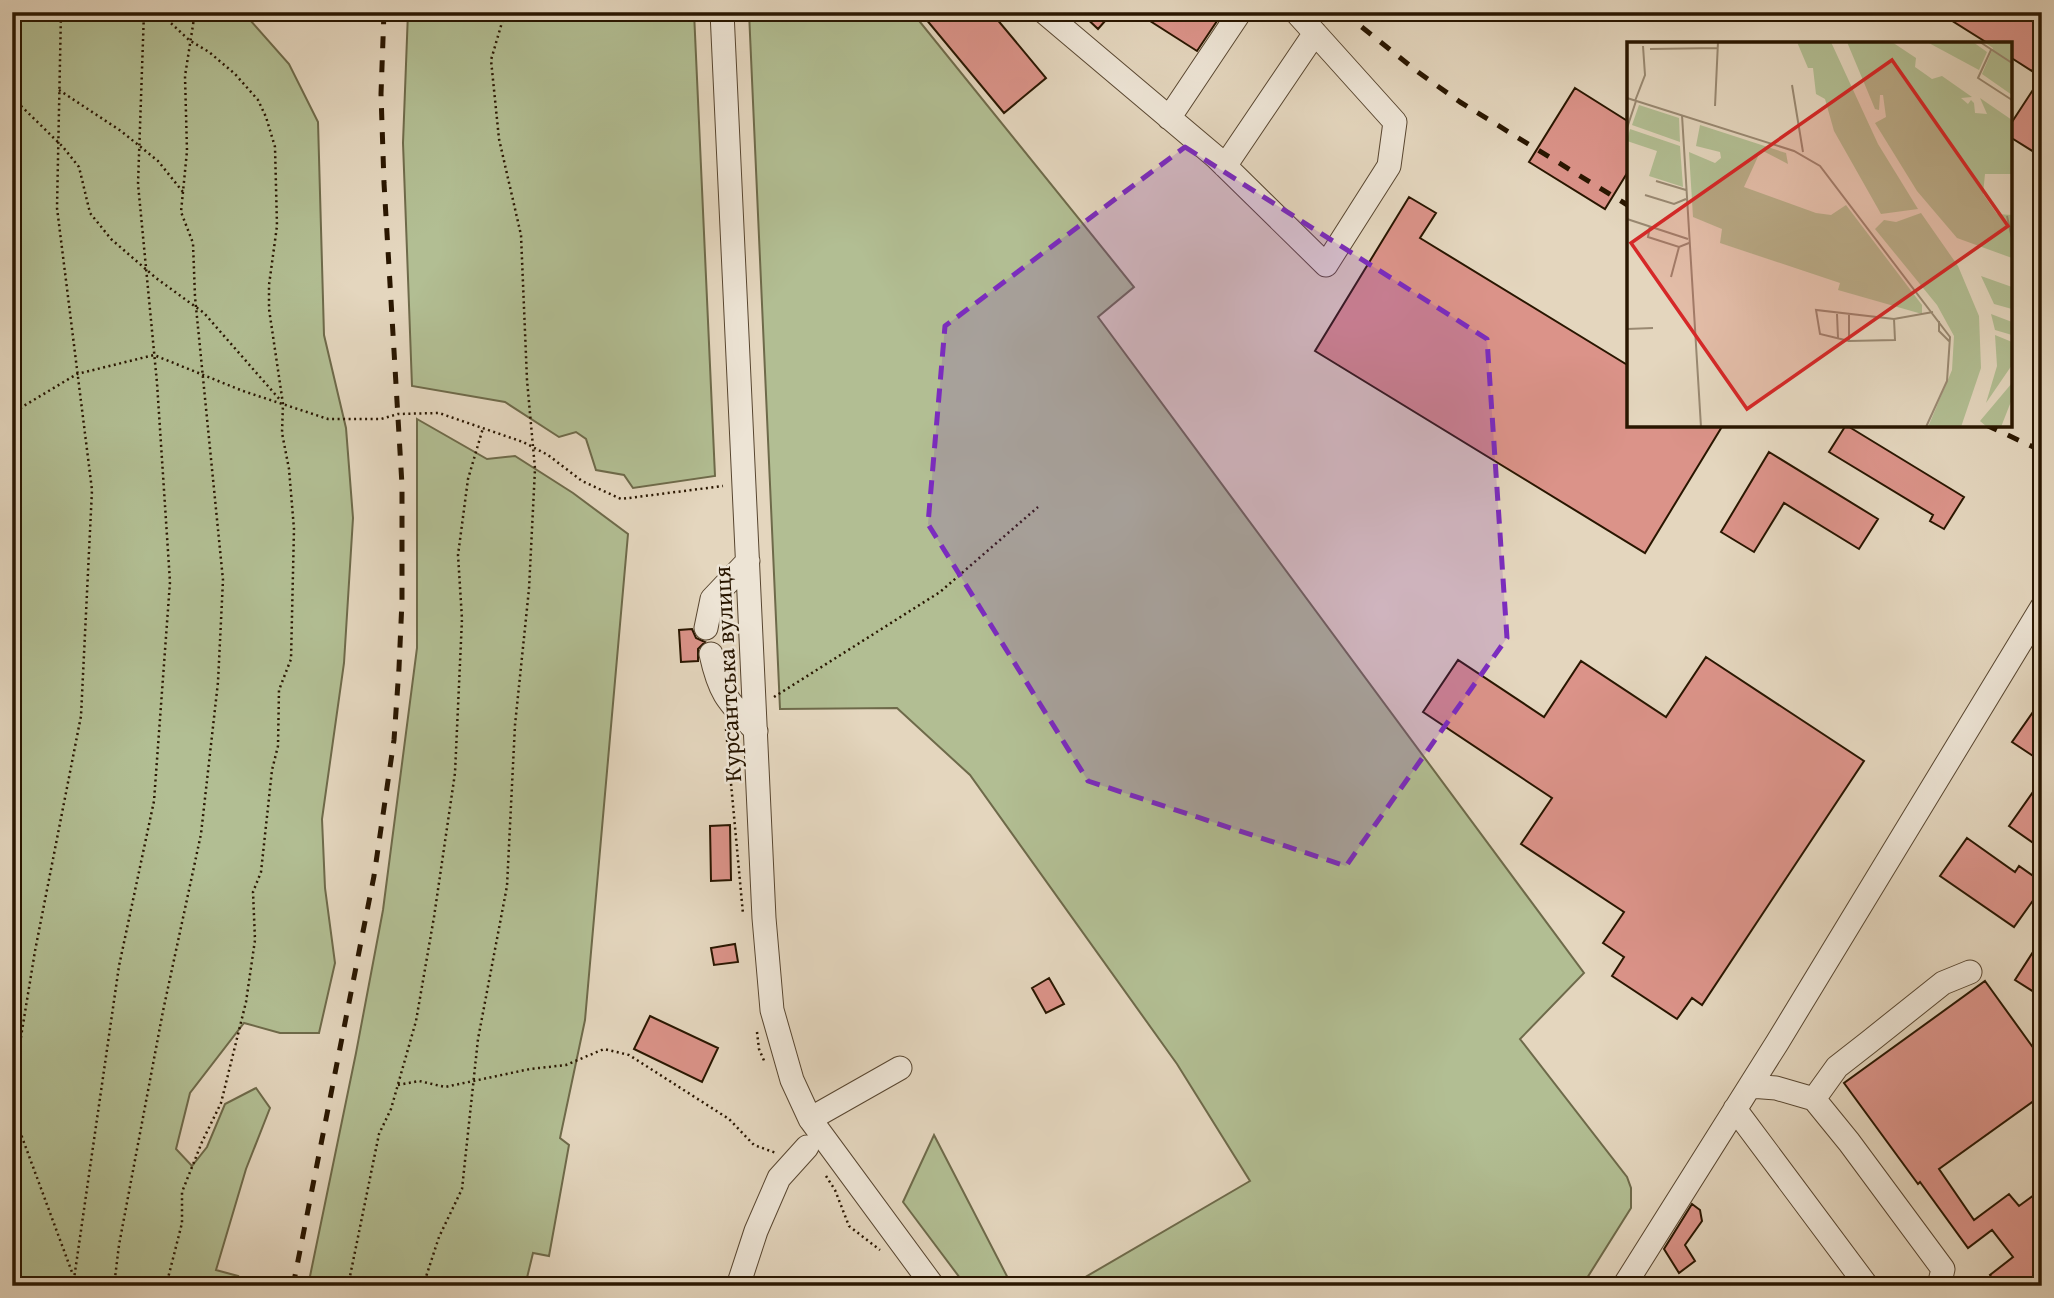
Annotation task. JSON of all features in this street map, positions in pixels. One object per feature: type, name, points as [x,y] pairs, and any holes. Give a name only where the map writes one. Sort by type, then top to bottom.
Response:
[{"type":"street","name":"Курсантська вулиця","points":[[722,12],[764,918],[772,1010],[792,1080],[810,1119],[933,1286]]},
{"type":"street","points":[[1044,12],[1224,166],[1326,265],[1389,166],[1395,122],[1296,12]]},
{"type":"street","points":[[1169,118],[1240,12]]},
{"type":"street","points":[[1224,166],[1315,33]]},
{"type":"street","points":[[706,628],[712,599],[748,561]]},
{"type":"street","points":[[1624,1286],[1750,1086],[2042,607]]},
{"type":"street","points":[[711,654],[717,679],[726,699],[755,720]]},
{"type":"street","points":[[1814,1099],[1837,1067],[1943,983],[1970,972]]},
{"type":"street","points":[[810,1119],[900,1068]]},
{"type":"street","points":[[1750,1086],[1776,1088],[1814,1099],[1942,1269],[1939,1286]]},
{"type":"street","points":[[1735,1109],[1867,1286]]},
{"type":"street","points":[[738,1286],[756,1231],[779,1178],[801,1153]]},
{"type":"path","points":[[12,1092],[81,716],[92,491],[57,208],[61,12]]},
{"type":"path","points":[[74,1286],[73,1276],[119,966],[154,801],[170,582],[154,355],[138,184],[144,12]]},
{"type":"path","points":[[159,12],[189,40],[209,52],[235,74],[258,100],[275,146],[277,226],[269,285],[269,309],[283,404],[282,433],[289,469],[294,529],[291,659],[279,690],[278,746],[272,771],[261,872],[253,892],[256,940],[246,1002],[221,1103],[182,1192],[182,1223],[166,1286]]},
{"type":"path","points":[[114,1286],[119,1245],[163,1012],[201,834],[212,751],[223,580],[196,305],[193,243],[181,212],[187,151],[186,76],[195,12]]},
{"type":"path","points":[[423,1286],[439,1237],[462,1189],[478,1039],[507,886],[515,725],[529,589],[535,469],[527,380],[521,234],[499,139],[491,60],[505,12]]},
{"type":"path","points":[[59,90],[158,161],[183,192]]},
{"type":"path","points":[[17,102],[79,167],[90,213],[111,239],[156,278],[196,305],[242,354],[283,404]]},
{"type":"path","points":[[12,416],[22,407],[78,374],[154,355],[328,419],[381,419],[398,414],[439,412],[533,447],[582,481],[621,499],[744,483]]},
{"type":"path","points":[[348,1286],[379,1133],[391,1109],[416,1021],[455,773],[462,618],[458,555],[468,479],[483,428]]},
{"type":"path","points":[[755,720],[940,592],[1038,507]]},
{"type":"path","points":[[398,1085],[419,1081],[444,1087],[530,1069],[566,1065],[604,1049],[629,1055],[729,1119],[754,1145],[801,1153]]},
{"type":"path","points":[[12,1110],[73,1276]]},
{"type":"highlighted area","points":[[1185,147],[1487,339],[1507,638],[1346,866],[1088,781],[928,524],[945,326]]},
{"type":"green space","points":[[12,12],[243,12],[289,64],[318,122],[324,335],[346,428],[353,518],[344,663],[322,819],[325,888],[335,963],[319,1033],[280,1033],[244,1023],[190,1093],[176,1149],[192,1166],[207,1147],[225,1104],[256,1088],[270,1108],[246,1169],[216,1270],[238,1276],[234,1286],[12,1286],[12,262],[17,256],[17,102],[12,99]]},
{"type":"green space","points":[[408,12],[694,12],[715,476],[633,488],[624,475],[596,470],[586,439],[576,432],[559,437],[505,402],[412,386],[403,143]]},
{"type":"green space","points":[[749,12],[912,12],[1134,287],[1098,317],[1584,973],[1520,1039],[1627,1177],[1631,1188],[1631,1208],[1582,1286],[1070,1286],[1250,1181],[1177,1064],[970,775],[897,708],[780,709]]},
{"type":"green space","points":[[417,419],[487,459],[515,456],[573,493],[628,534],[585,1020],[560,1138],[569,1145],[549,1256],[533,1253],[525,1286],[308,1286],[383,910],[417,648]]},
{"type":"green space","points":[[934,1135],[1012,1286],[966,1286],[903,1202]]},
{"type":"building","points":[[920,12],[991,12],[1046,78],[1004,113]]},
{"type":"building","points":[[1080,12],[1113,12],[1098,29]]},
{"type":"building","points":[[1136,12],[1223,12],[1197,51]]},
{"type":"building","points":[[1938,12],[2042,12],[2042,54],[2032,71],[2012,58],[2012,42],[1986,42]]},
{"type":"building","points":[[2042,76],[2042,157],[2012,138],[2012,122]]},
{"type":"building","points":[[1575,88],[1627,121],[1627,173],[1605,209],[1529,162]]},
{"type":"building","points":[[1409,197],[1436,213],[1420,238],[1627,365],[1627,427],[1722,427],[1645,553],[1315,351]]},
{"type":"building","points":[[1845,427],[1849,427],[1964,497],[1944,529],[1930,521],[1933,515],[1829,452]]},
{"type":"building","points":[[1769,452],[1878,519],[1859,549],[1784,503],[1754,552],[1721,532]]},
{"type":"building","points":[[692,629],[696,638],[705,642],[698,649],[698,661],[681,662],[679,630]]},
{"type":"building","points":[[1706,657],[1864,761],[1702,1005],[1692,998],[1677,1019],[1612,976],[1624,957],[1603,943],[1624,912],[1521,844],[1552,798],[1423,712],[1458,660],[1544,717],[1581,661],[1666,717]]},
{"type":"building","points":[[2042,699],[2042,762],[2012,742]]},
{"type":"building","points":[[2042,779],[2042,849],[2009,826]]},
{"type":"building","points":[[730,825],[731,880],[711,881],[710,826]]},
{"type":"building","points":[[1967,838],[2015,872],[2019,866],[2042,882],[2042,888],[2014,927],[1940,876]]},
{"type":"building","points":[[2042,938],[2042,997],[2015,980]]},
{"type":"building","points":[[735,944],[738,962],[714,965],[711,948]]},
{"type":"building","points":[[1049,978],[1064,1004],[1046,1013],[1032,988]]},
{"type":"building","points":[[1985,981],[2042,1060],[2042,1095],[1939,1169],[1974,1220],[2009,1194],[2019,1206],[2042,1189],[2042,1286],[1998,1286],[1990,1275],[2013,1257],[1992,1230],[1968,1248],[1844,1083]]},
{"type":"building","points":[[650,1016],[718,1048],[702,1082],[634,1049]]},
{"type":"building","points":[[1692,1204],[1700,1210],[1702,1221],[1685,1245],[1695,1261],[1679,1273],[1664,1249]]},
{"type":"railway","points":[[293,1286],[374,876],[394,740],[402,601],[402,485],[384,183],[381,94],[384,12]]},
{"type":"railway","points":[[1343,12],[1460,102],[1627,205]]},
{"type":"railway","points":[[1990,427],[2042,451]]}]
